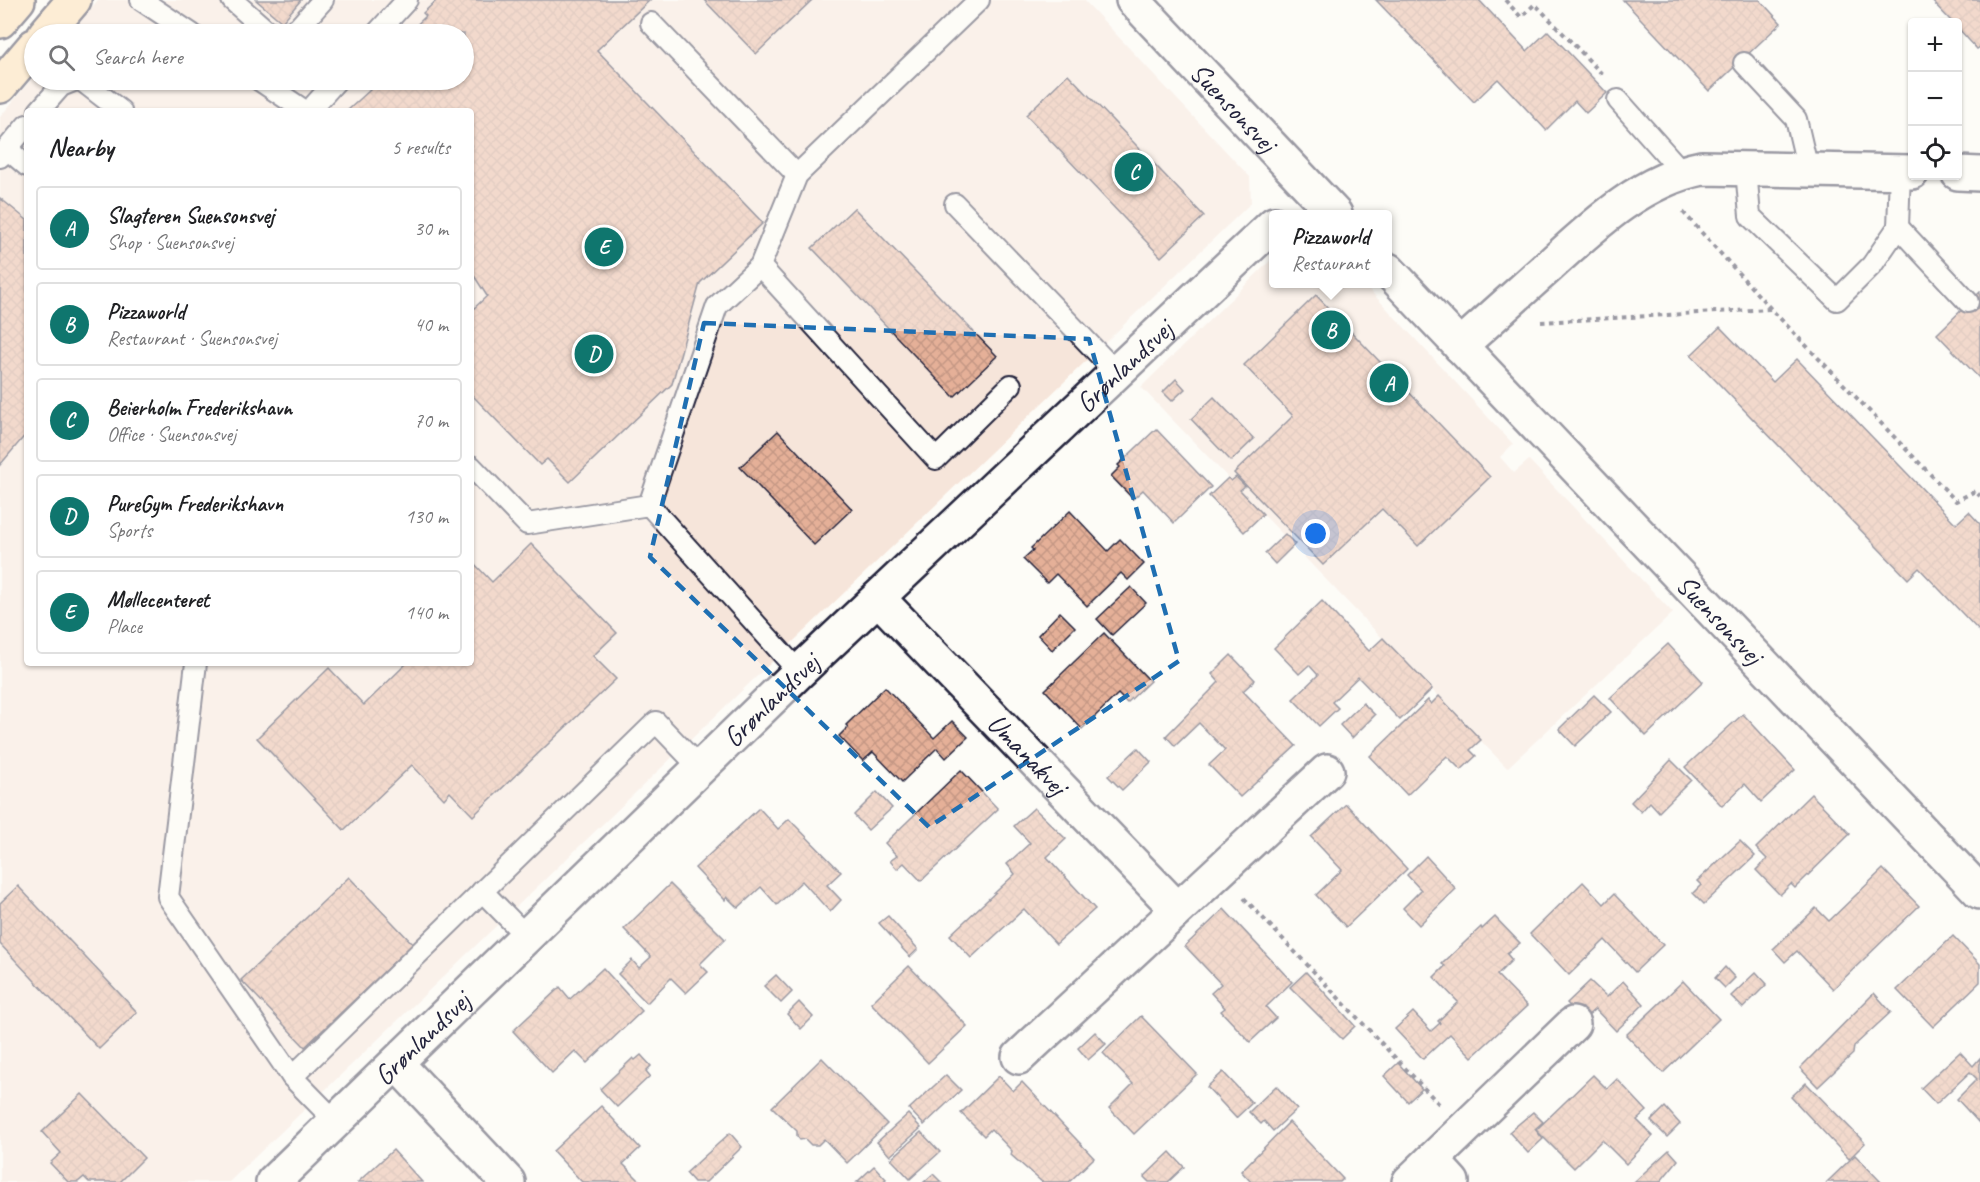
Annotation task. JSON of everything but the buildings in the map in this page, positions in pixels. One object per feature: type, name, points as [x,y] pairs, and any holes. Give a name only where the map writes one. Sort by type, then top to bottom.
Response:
[{"type":"main road","points":[[0,21],[18,0]]},
{"type":"main road","points":[[54,24],[75,0]]},
{"type":"main road","points":[[0,86],[24,58]]},
{"type":"street","name":"Suensonsvej","points":[[1133,0],[1331,210]]},
{"type":"street","points":[[1460,346],[1603,217],[1669,177],[1702,168],[1906,172]]},
{"type":"street","points":[[1962,173],[1980,174]]},
{"type":"street","points":[[1288,210],[1311,189]]},
{"type":"street","name":"Grønlandsvej","points":[[273,1182],[799,672],[1269,229]]},
{"type":"street","name":"Suensonsvej","points":[[1392,274],[1980,892]]},
{"type":"street","name":"Umanakvej","points":[[878,598],[1177,909]]},
{"type":"street","points":[[1019,1057],[1327,771]]},
{"type":"street","points":[[1431,1175],[1463,1130],[1573,1024]]},
{"type":"street","points":[[397,1064],[508,1182]]},
{"type":"lane","points":[[141,0],[177,24]]},
{"type":"lane","points":[[232,0],[260,24]]},
{"type":"lane","points":[[302,24],[323,0]]},
{"type":"lane","points":[[385,24],[407,0]]},
{"type":"lane","points":[[649,505],[717,306],[760,266],[797,175],[979,0]]},
{"type":"lane","points":[[651,23],[797,175]]},
{"type":"lane","points":[[1744,63],[1796,119],[1808,170]]},
{"type":"lane","points":[[42,108],[57,90]]},
{"type":"lane","points":[[94,90],[118,108]]},
{"type":"lane","points":[[274,90],[302,108]]},
{"type":"lane","points":[[310,108],[327,90]]},
{"type":"lane","points":[[1618,100],[1669,177]]},
{"type":"lane","points":[[24,128],[3,153],[24,164]]},
{"type":"lane","points":[[1746,169],[1750,216],[1837,300],[1872,265],[1898,227],[1906,172]]},
{"type":"lane","points":[[955,204],[1116,372]]},
{"type":"lane","points":[[1898,227],[1968,302]]},
{"type":"lane","points":[[760,266],[936,459],[1011,385]]},
{"type":"lane","points":[[474,469],[527,524],[649,505]]},
{"type":"lane","points":[[649,505],[799,672]]},
{"type":"lane","points":[[196,666],[168,897],[292,1077],[336,1122]]},
{"type":"lane","points":[[292,1077],[656,722],[700,768]]},
{"type":"lane","points":[[482,891],[527,937]]},
{"type":"path","points":[[1505,0],[1521,17],[1539,0]]},
{"type":"path","points":[[1535,4],[1614,87],[1618,100]]},
{"type":"path","points":[[1669,177],[1771,309],[1956,501],[1975,491],[1980,496]]},
{"type":"path","points":[[1540,322],[1771,309]]},
{"type":"path","points":[[1219,871],[1463,1130]]},
{"type":"highlighted area","points":[[704,323],[1089,339],[1179,661],[929,827],[650,557]]},
{"type":"shaded area","points":[[98,0],[1084,0],[1250,177],[1251,203],[229,1182],[0,1182],[0,117],[24,88],[24,90],[474,90],[474,24],[78,24]]},
{"type":"shaded area","points":[[1269,262],[1269,288],[1368,288],[1513,444],[1500,457],[1514,473],[1529,460],[1673,613],[1507,768],[1141,387]]},
{"type":"place","name":"Beierholm Frederikshavn","points":[[1134,172]]},
{"type":"place","name":"Møllecenteret","points":[[604,247]]},
{"type":"place","name":"Pizzaworld","points":[[1331,330]]},
{"type":"place","name":"PureGym Frederikshavn","points":[[594,354]]},
{"type":"place","name":"Slagteren Suensonsvej","points":[[1389,383]]}]
